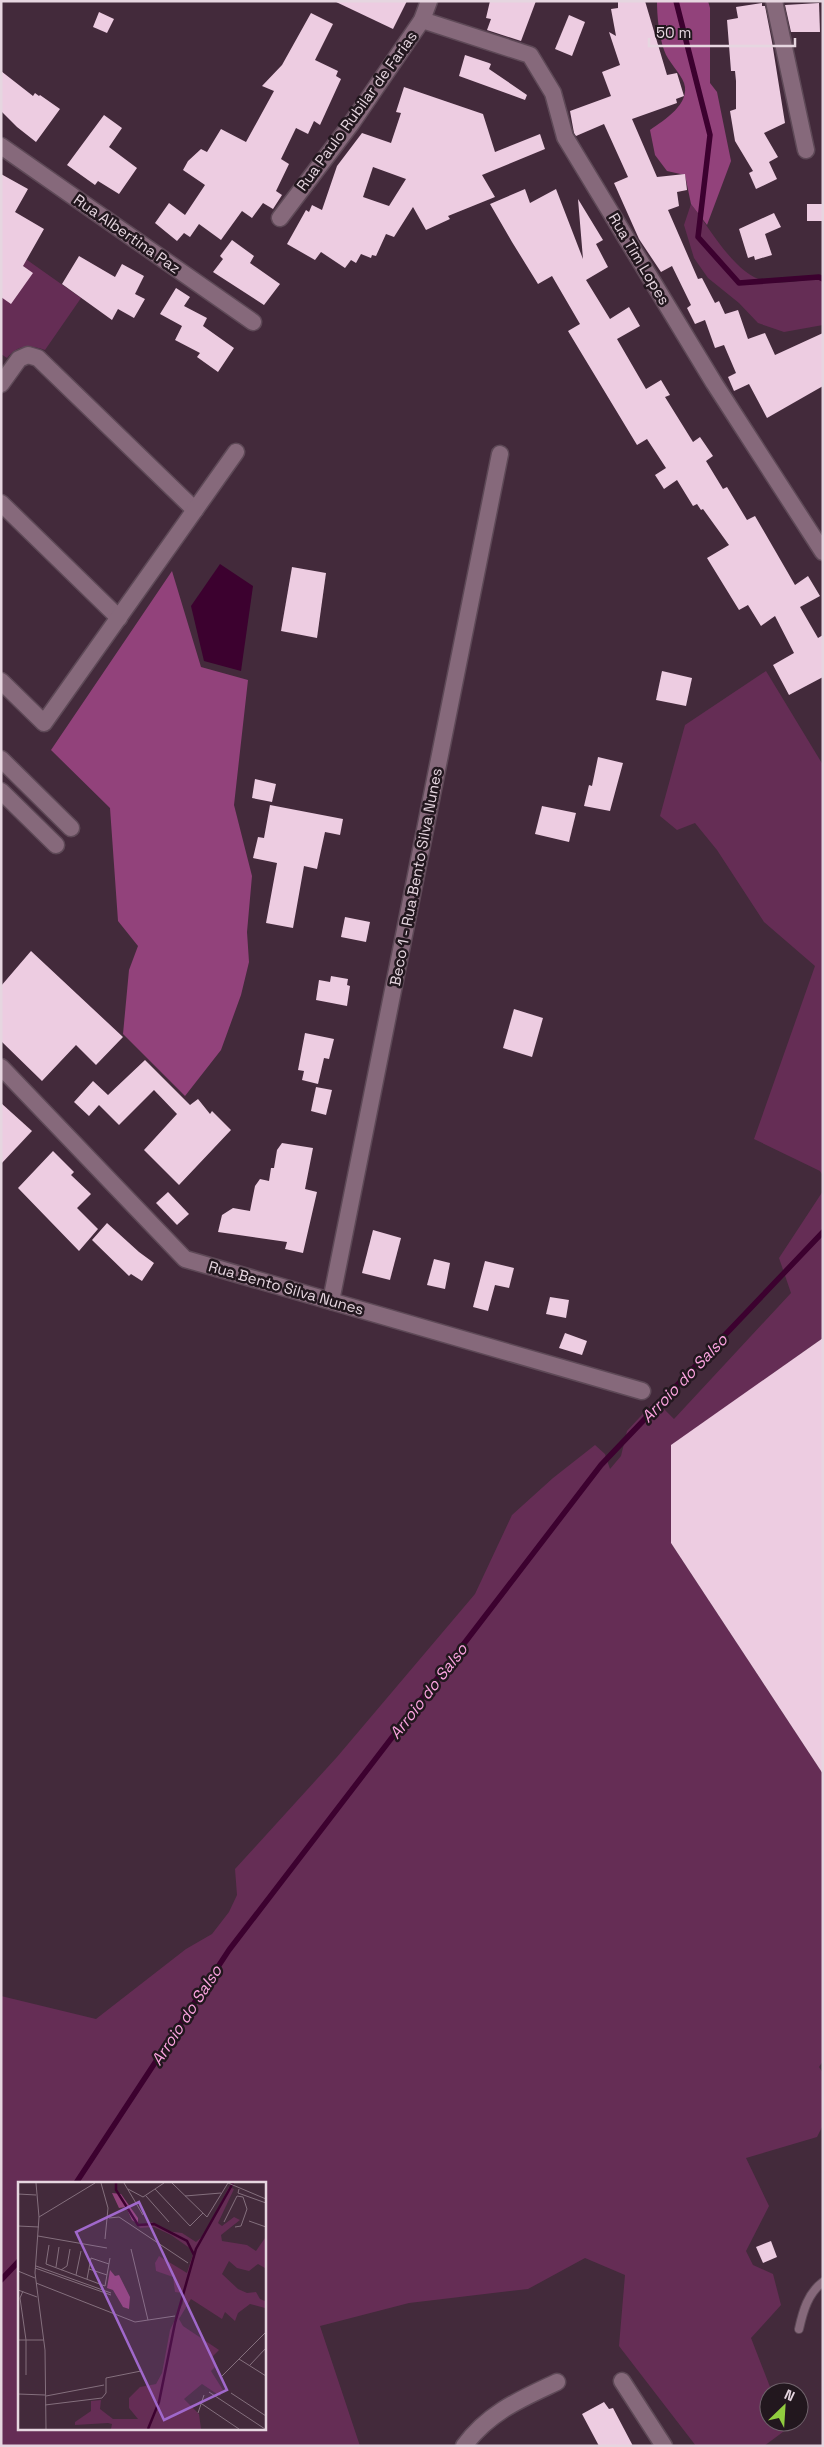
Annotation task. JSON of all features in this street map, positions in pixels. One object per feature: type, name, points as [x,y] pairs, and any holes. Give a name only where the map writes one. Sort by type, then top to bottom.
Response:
[{"type":"street","name":"Rua Paulo Rubilar de Farias","points":[[280,218],[351,124],[422,20],[429,1]]},
{"type":"street","points":[[774,1],[806,150]]},
{"type":"street","name":"Rua Tim Lopes","points":[[422,20],[530,55],[553,93],[565,137],[714,383],[823,552]]},
{"type":"street","name":"Rua Albertina Paz","points":[[1,146],[253,322]]},
{"type":"street","points":[[1,384],[19,359],[28,355],[38,358],[195,510]]},
{"type":"street","points":[[1,681],[44,723],[236,452]]},
{"type":"street","name":"Beco 1 - Rua Bento Silva Nunes","points":[[331,1301],[500,454]]},
{"type":"street","points":[[1,502],[119,618]]},
{"type":"street","points":[[1,759],[72,828]]},
{"type":"street","points":[[1,791],[56,845]]},
{"type":"street","name":"Rua Bento Silva Nunes","points":[[1,1067],[185,1258],[642,1391]]},
{"type":"street","points":[[622,2380],[664,2446]]},
{"type":"street","points":[[471,2442],[501,2409],[557,2382]]},
{"type":"lane","points":[[799,2329],[807,2302],[814,2288],[823,2282]]},
{"type":"shaded area","points":[[657,1],[708,1],[710,8],[710,83],[717,92],[731,161],[707,225],[691,204],[685,175],[667,171],[655,155],[650,130],[675,111],[684,98],[685,91],[682,79],[664,50],[657,13]]},
{"type":"shaded area","points":[[691,204],[733,260],[754,277],[765,281],[794,282],[823,277],[823,325],[784,332],[758,323],[739,303],[708,278],[694,258],[684,225]]},
{"type":"shaded area","points":[[13,250],[81,298],[45,350],[29,346],[19,348],[7,358],[1,354],[1,268]]},
{"type":"shaded area","points":[[220,564],[253,586],[241,671],[204,661],[191,606]]},
{"type":"shaded area","points":[[172,571],[201,667],[248,680],[234,805],[252,876],[247,932],[249,962],[241,995],[221,1050],[185,1096],[123,1034],[129,970],[138,946],[118,921],[110,808],[51,750]]},
{"type":"shaded area","points":[[766,671],[823,765],[823,1176],[820,1171],[754,1139],[815,966],[764,922],[717,850],[695,823],[677,830],[660,816],[685,725]]},
{"type":"shaded area","points":[[823,1191],[823,1338],[671,1446],[671,1543],[823,1774],[823,2061],[819,2067],[823,2073],[823,2125],[817,2137],[746,2158],[769,2206],[746,2251],[753,2265],[773,2274],[781,2305],[751,2338],[768,2382],[759,2382],[759,2432],[783,2432],[764,2446],[696,2446],[619,2346],[625,2275],[585,2258],[528,2289],[409,2303],[320,2326],[360,2446],[1,2446],[1,1996],[96,2019],[186,1949],[212,1934],[229,1912],[237,1895],[235,1869],[337,1757],[475,1594],[512,1515],[553,1478],[595,1445],[605,1454],[610,1469],[621,1456],[627,1431],[652,1404],[664,1409],[674,1419],[791,1293],[779,1258]]},
{"type":"building","points":[[334,1],[407,1],[393,29]]},
{"type":"building","points":[[490,1],[536,1],[521,41],[487,30],[491,19],[486,18]]},
{"type":"building","points":[[618,1],[645,1],[667,75],[677,73],[684,96],[676,99],[677,103],[632,119],[657,177],[685,174],[687,190],[677,192],[679,206],[668,210],[698,279],[702,278],[715,303],[719,301],[725,314],[738,310],[748,339],[765,333],[775,355],[823,333],[823,386],[767,418],[749,384],[734,391],[728,377],[736,373],[724,345],[715,348],[705,320],[695,324],[687,308],[691,305],[672,266],[661,272],[639,239],[614,183],[628,177],[604,124],[576,136],[574,133],[570,111],[611,96],[602,72],[620,65],[609,32],[616,36],[611,9],[618,8]]},
{"type":"building","points":[[762,3],[762,6],[765,6],[772,42],[785,123],[764,133],[778,157],[769,162],[777,179],[756,189],[749,173],[753,171],[735,141],[730,111],[736,109],[736,81],[735,71],[731,71],[727,20],[738,18],[736,7]]},
{"type":"building","points":[[819,3],[820,32],[791,32],[785,5]]},
{"type":"building","points":[[99,12],[114,19],[107,33],[93,27]]},
{"type":"building","points":[[311,13],[333,24],[315,60],[338,71],[336,76],[341,79],[320,125],[314,121],[308,134],[296,128],[281,159],[289,164],[276,191],[282,195],[273,209],[263,203],[252,218],[242,211],[221,240],[199,224],[190,237],[184,233],[177,241],[155,223],[169,203],[185,215],[205,185],[183,170],[188,161],[201,149],[207,152],[221,129],[246,142],[274,91],[262,86],[282,65]]},
{"type":"building","points":[[569,15],[585,22],[572,56],[555,49]]},
{"type":"building","points":[[465,55],[491,64],[489,69],[527,95],[525,100],[459,76]]},
{"type":"building","points":[[1,71],[33,96],[35,93],[40,95],[60,109],[36,142],[1,111]]},
{"type":"building","points":[[404,87],[483,114],[495,152],[540,134],[545,149],[482,175],[495,197],[448,216],[450,219],[426,230],[413,207],[394,237],[386,234],[376,256],[372,255],[371,258],[361,254],[356,263],[351,260],[345,268],[321,252],[315,260],[287,244],[306,210],[309,212],[312,205],[322,210],[337,166],[362,133],[391,143],[401,113],[396,112]],"holes":[[[373,167],[406,179],[389,206],[363,197]]]},
{"type":"building","points":[[104,115],[122,128],[109,147],[137,168],[119,194],[98,181],[95,185],[67,165]]},
{"type":"building","points":[[1,174],[28,189],[15,212],[44,229],[23,266],[33,273],[11,304],[1,297]]},
{"type":"building","points":[[525,189],[530,203],[556,189],[583,259],[578,199],[603,240],[596,244],[608,267],[586,280],[610,319],[629,307],[640,326],[617,339],[646,389],[661,380],[670,395],[665,397],[693,442],[700,437],[713,456],[706,461],[723,489],[727,487],[747,520],[755,516],[795,585],[808,576],[820,596],[800,607],[818,638],[823,635],[823,677],[789,695],[773,665],[794,653],[775,616],[761,626],[748,605],[739,610],[707,558],[729,545],[703,509],[701,510],[697,504],[693,506],[677,480],[664,489],[655,475],[666,468],[647,439],[637,445],[568,331],[580,324],[552,276],[538,284],[512,242],[490,204]]},
{"type":"building","points":[[807,204],[823,204],[823,221],[807,221]]},
{"type":"building","points":[[774,213],[781,227],[765,234],[772,255],[755,260],[754,256],[748,258],[739,229]]},
{"type":"building","points":[[232,240],[254,256],[250,263],[280,284],[264,305],[213,272],[223,259],[220,256]]},
{"type":"building","points":[[79,256],[115,277],[122,264],[144,276],[135,294],[145,299],[134,318],[118,309],[112,320],[62,284]]},
{"type":"building","points":[[176,288],[190,297],[184,306],[207,318],[203,326],[234,348],[218,372],[197,357],[200,353],[175,340],[182,326],[160,314]]},
{"type":"building","points":[[292,567],[326,573],[317,638],[281,631]]},
{"type":"building","points":[[662,671],[692,678],[686,706],[656,700]]},
{"type":"building","points":[[598,757],[623,763],[610,811],[584,806],[589,785],[592,786]]},
{"type":"building","points":[[255,779],[276,784],[272,802],[252,798]]},
{"type":"building","points":[[270,805],[343,819],[340,835],[325,832],[317,869],[304,866],[293,928],[266,923],[277,863],[253,858],[258,837],[264,838]]},
{"type":"building","points":[[542,806],[576,813],[569,842],[535,834]]},
{"type":"building","points":[[345,917],[370,922],[366,942],[341,937]]},
{"type":"building","points":[[31,951],[123,1037],[96,1065],[76,1045],[42,1081],[1,1041],[1,986]]},
{"type":"building","points":[[331,976],[348,979],[347,985],[350,986],[347,1006],[316,1000],[319,980],[330,982]]},
{"type":"building","points":[[514,1009],[543,1018],[532,1057],[503,1048]]},
{"type":"building","points":[[305,1033],[334,1039],[329,1059],[324,1058],[318,1084],[302,1080],[304,1071],[298,1070]]},
{"type":"building","points":[[145,1060],[190,1105],[198,1099],[210,1114],[212,1111],[231,1130],[179,1185],[144,1150],[177,1114],[154,1090],[119,1125],[99,1105],[89,1116],[74,1102],[93,1081],[108,1095]]},
{"type":"building","points":[[316,1087],[332,1090],[326,1115],[311,1111]]},
{"type":"building","points":[[1,1103],[32,1131],[1,1164]]},
{"type":"building","points":[[282,1143],[313,1148],[305,1189],[317,1192],[303,1253],[285,1249],[287,1242],[218,1232],[222,1215],[233,1208],[250,1211],[255,1186],[260,1179],[269,1181],[271,1168],[274,1168],[277,1150]]},
{"type":"building","points":[[53,1151],[74,1172],[71,1175],[91,1194],[77,1208],[98,1229],[79,1251],[18,1188]]},
{"type":"building","points":[[168,1192],[189,1214],[177,1225],[156,1203]]},
{"type":"building","points":[[107,1223],[154,1263],[142,1281],[131,1274],[129,1276],[92,1240]]},
{"type":"building","points":[[373,1230],[401,1238],[390,1280],[362,1273]]},
{"type":"building","points":[[434,1259],[450,1263],[445,1289],[427,1285]]},
{"type":"building","points":[[485,1261],[514,1268],[509,1288],[495,1285],[488,1311],[473,1307]]},
{"type":"building","points":[[550,1297],[569,1300],[566,1318],[546,1314]]},
{"type":"building","points":[[565,1333],[587,1341],[582,1355],[559,1348]]},
{"type":"building","points":[[823,1338],[823,1774],[671,1543],[671,1445]]},
{"type":"building","points":[[771,2241],[777,2257],[763,2263],[756,2247]]},
{"type":"building","points":[[604,2402],[609,2409],[613,2408],[633,2446],[599,2446],[582,2414]]},
{"type":"waterway","points":[[676,1],[710,135],[698,237],[739,283],[819,277],[823,279]]},
{"type":"waterway","name":"Arroio do Salso","points":[[77,2182],[229,1950],[601,1465],[823,1232]]},
{"type":"waterway","name":"Arroio do Salso","points":[[1,2280],[18,2262]]}]
